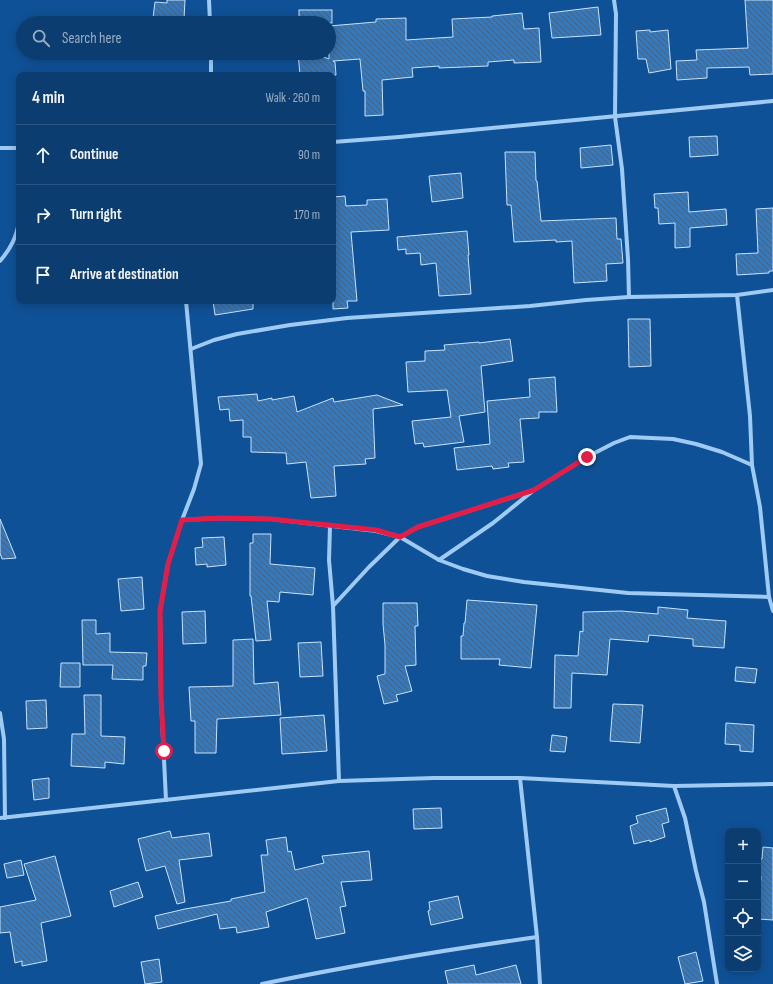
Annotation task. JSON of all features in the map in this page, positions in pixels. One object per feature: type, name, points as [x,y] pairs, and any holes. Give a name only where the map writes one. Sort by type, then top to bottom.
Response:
[{"type":"street","points":[[209,0],[210,16]]},
{"type":"street","points":[[614,0],[616,14]]},
{"type":"street","points":[[617,0],[615,117],[622,169],[629,297]]},
{"type":"street","points":[[211,60],[211,72]]},
{"type":"street","points":[[336,142],[615,117],[773,101]]},
{"type":"street","points":[[0,148],[16,148]]},
{"type":"street","points":[[0,260],[16,237]]},
{"type":"street","points":[[191,349],[214,340],[237,334],[321,321],[530,306],[629,297],[737,294],[773,290]]},
{"type":"street","points":[[737,294],[750,416],[752,465],[760,507],[769,596],[773,611]]},
{"type":"street","points":[[166,800],[161,698],[160,611],[168,564],[194,489],[200,464],[186,304]]},
{"type":"street","points":[[439,560],[493,523],[534,490],[587,457],[614,443],[630,437],[673,439],[696,444],[722,452],[752,465]]},
{"type":"street","points":[[333,606],[369,567],[400,537],[418,527],[534,490]]},
{"type":"street","points":[[182,520],[220,518],[271,519],[376,530],[400,537],[439,560],[487,576],[524,582],[628,593],[769,596]]},
{"type":"street","points":[[330,526],[329,560],[333,606],[339,781]]},
{"type":"street","points":[[0,712],[4,740],[5,818]]},
{"type":"street","points":[[0,818],[339,781],[434,778],[520,778],[674,786],[773,784]]},
{"type":"street","points":[[520,778],[538,937],[540,984]]},
{"type":"street","points":[[674,786],[685,818],[704,902],[716,984]]},
{"type":"street","points":[[262,984],[345,967],[468,946],[538,937]]},
{"type":"building","points":[[167,0],[185,0],[184,16],[153,16],[155,2],[167,3]]},
{"type":"building","points":[[745,0],[773,0],[773,74],[750,75],[749,67],[707,68],[707,78],[677,80],[676,61],[697,60],[696,50],[748,48]]},
{"type":"building","points":[[598,7],[601,35],[552,38],[549,13]]},
{"type":"building","points":[[299,10],[332,10],[332,16],[299,16]]},
{"type":"building","points":[[522,13],[524,29],[539,28],[541,62],[514,63],[514,60],[488,62],[488,66],[439,68],[439,66],[412,68],[413,77],[382,80],[383,115],[365,116],[365,91],[363,91],[360,59],[333,61],[335,62],[336,72],[300,72],[299,60],[336,60],[336,25],[376,22],[376,19],[406,18],[406,40],[453,37],[452,19]]},
{"type":"building","points":[[650,30],[650,32],[668,30],[671,69],[649,73],[646,59],[638,59],[636,31]]},
{"type":"building","points":[[717,136],[718,155],[690,157],[689,137]]},
{"type":"building","points":[[611,145],[613,165],[581,168],[580,148]]},
{"type":"building","points":[[505,152],[535,152],[536,181],[541,221],[616,218],[617,239],[621,239],[623,263],[606,264],[607,281],[574,283],[572,241],[556,242],[556,240],[514,242],[511,205],[507,205]]},
{"type":"building","points":[[461,173],[463,198],[432,202],[429,176]]},
{"type":"building","points":[[688,192],[689,212],[726,209],[727,225],[690,228],[690,247],[675,248],[675,223],[659,224],[658,208],[655,208],[654,194]]},
{"type":"building","points":[[345,196],[346,206],[367,205],[367,200],[387,199],[389,230],[351,232],[357,301],[347,301],[348,308],[333,309],[333,304],[336,304],[336,197]]},
{"type":"building","points":[[773,208],[773,271],[769,271],[769,273],[737,275],[736,254],[758,253],[756,209]]},
{"type":"building","points":[[467,231],[471,294],[439,296],[436,263],[421,265],[420,253],[406,254],[406,249],[398,250],[397,237]]},
{"type":"building","points":[[213,304],[253,304],[253,309],[215,315]]},
{"type":"building","points":[[628,319],[650,319],[651,366],[629,367]]},
{"type":"building","points":[[510,339],[513,361],[481,366],[485,412],[459,416],[464,442],[424,447],[423,443],[415,444],[412,421],[451,417],[447,390],[408,392],[406,362],[425,361],[425,351],[445,350],[444,345]]},
{"type":"building","points":[[555,377],[557,412],[539,412],[539,418],[520,419],[524,462],[508,463],[509,467],[493,469],[492,466],[457,470],[454,448],[490,444],[487,401],[530,397],[529,379]]},
{"type":"building","points":[[257,394],[258,401],[294,396],[297,412],[333,398],[334,402],[377,395],[403,405],[373,409],[375,458],[365,459],[366,464],[334,466],[336,496],[311,498],[306,462],[287,464],[286,453],[251,452],[251,437],[243,437],[243,420],[230,421],[229,409],[220,410],[218,397]]},
{"type":"building","points":[[0,519],[16,558],[2,559],[0,553]]},
{"type":"building","points":[[253,534],[271,534],[270,564],[315,568],[313,595],[280,592],[279,602],[267,601],[271,640],[256,641],[250,596],[250,543],[253,543]]},
{"type":"building","points":[[224,537],[226,565],[207,567],[207,564],[196,565],[195,548],[203,547],[202,538]]},
{"type":"building","points":[[142,577],[144,609],[121,611],[118,579]]},
{"type":"building","points":[[467,600],[537,605],[531,668],[499,665],[500,659],[461,659],[461,636],[463,636]]},
{"type":"building","points":[[383,603],[417,603],[418,626],[415,626],[416,665],[405,666],[412,691],[396,695],[398,701],[384,704],[377,676],[385,674]]},
{"type":"building","points":[[658,607],[688,610],[687,618],[726,621],[724,648],[693,646],[693,639],[649,635],[648,642],[610,639],[607,675],[572,673],[571,708],[554,708],[555,655],[578,656],[580,631],[583,632],[583,612],[621,611],[658,614]]},
{"type":"building","points":[[205,611],[206,643],[183,644],[182,612]]},
{"type":"building","points":[[82,620],[96,620],[96,634],[110,633],[110,652],[147,653],[146,666],[143,666],[143,680],[112,679],[113,665],[83,665]]},
{"type":"building","points":[[253,639],[254,684],[278,682],[281,715],[217,719],[216,753],[195,753],[195,721],[191,721],[189,687],[233,686],[233,640]]},
{"type":"building","points":[[321,642],[323,676],[300,677],[298,643]]},
{"type":"building","points":[[61,663],[80,663],[80,687],[60,687]]},
{"type":"building","points":[[736,667],[757,669],[755,683],[735,681]]},
{"type":"building","points":[[84,695],[101,695],[101,736],[125,737],[124,764],[105,762],[105,768],[71,766],[72,734],[85,734]]},
{"type":"building","points":[[46,700],[47,728],[27,729],[26,701]]},
{"type":"building","points":[[613,704],[643,705],[640,743],[610,741]]},
{"type":"building","points":[[324,715],[327,751],[282,754],[280,718]]},
{"type":"building","points":[[726,723],[754,725],[753,752],[740,751],[740,745],[725,744]]},
{"type":"building","points":[[552,735],[567,737],[565,752],[550,751]]},
{"type":"building","points":[[49,778],[49,798],[34,800],[32,780]]},
{"type":"building","points":[[441,808],[442,828],[414,829],[413,809]]},
{"type":"building","points":[[666,808],[669,822],[662,824],[665,837],[650,842],[650,840],[634,844],[630,826],[638,823],[636,816]]},
{"type":"building","points":[[170,831],[172,838],[209,833],[212,856],[179,860],[185,902],[177,904],[165,866],[146,871],[138,839]]},
{"type":"building","points":[[286,837],[288,852],[291,851],[295,870],[324,863],[322,856],[369,851],[372,880],[341,882],[346,906],[340,907],[345,933],[316,939],[307,898],[266,912],[269,927],[237,933],[236,927],[220,929],[217,914],[158,929],[155,916],[231,901],[231,899],[265,892],[261,855],[268,855],[266,840]]},
{"type":"building","points":[[763,847],[773,848],[773,920],[761,919]]},
{"type":"building","points":[[55,856],[71,916],[41,923],[47,961],[22,966],[22,961],[15,963],[10,932],[0,933],[0,907],[36,900],[24,864]]},
{"type":"building","points":[[21,860],[24,875],[7,878],[4,864]]},
{"type":"building","points":[[138,882],[143,897],[114,907],[110,891]]},
{"type":"building","points":[[458,896],[463,918],[431,925],[428,911],[430,910],[429,902]]},
{"type":"building","points":[[696,952],[703,981],[685,984],[678,957]]},
{"type":"building","points":[[159,959],[162,982],[145,984],[141,962]]},
{"type":"building","points":[[474,965],[476,975],[516,965],[521,984],[448,984],[445,971]]},
{"type":"route","points":[[164,751],[161,698],[160,611],[168,564],[182,520],[220,518],[271,519],[376,530],[400,537],[418,527],[534,490],[587,457]]}]
